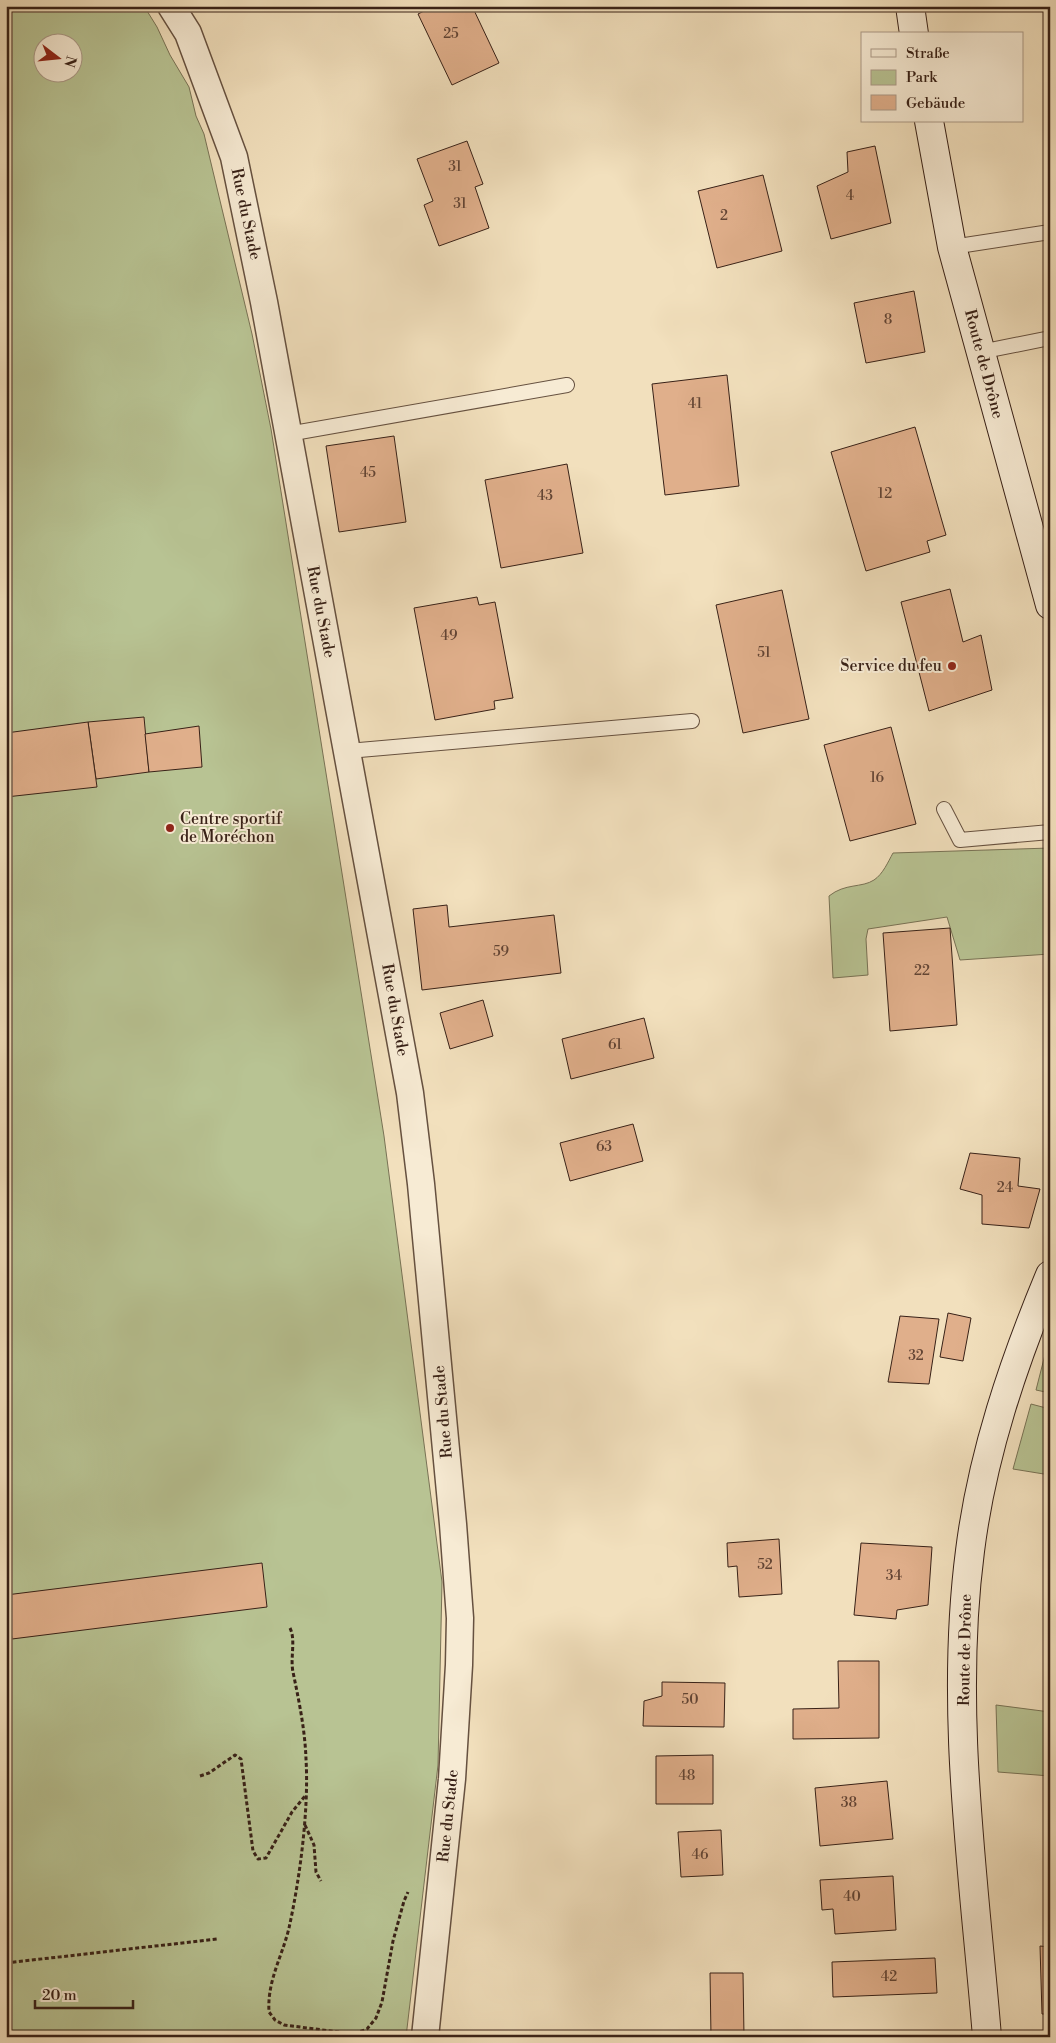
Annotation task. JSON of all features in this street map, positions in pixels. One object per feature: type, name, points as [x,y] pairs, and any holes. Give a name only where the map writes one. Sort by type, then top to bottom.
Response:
[{"type":"street","name":"Rue du Stade","points":[[171,6],[188,34],[234,158],[264,302],[410,1093],[421,1184],[457,1567],[459,1665],[454,1744],[425,2037]]},
{"type":"street","points":[[910,6],[914,32]]},
{"type":"street","name":"Route de Drône","points":[[929,122],[952,247],[1050,605]]},
{"type":"street","name":"Route de Drône","points":[[987,2037],[965,1757],[963,1683],[966,1588],[978,1501],[997,1419],[1028,1329],[1050,1275]]},
{"type":"lane","points":[[952,247],[1050,232]]},
{"type":"lane","points":[[980,352],[1050,338]]},
{"type":"lane","points":[[288,434],[567,385]]},
{"type":"lane","points":[[348,752],[692,721]]},
{"type":"lane","points":[[944,809],[960,840],[1050,832]]},
{"type":"path","points":[[290,1628],[293,1634],[290,1661],[300,1707],[306,1759],[305,1824],[288,1929],[271,1979],[269,2012],[275,2020],[284,2025],[354,2034],[367,2029],[376,2018],[382,2002],[393,1941],[404,1901],[411,1887]]},
{"type":"path","points":[[200,1776],[210,1774],[235,1755],[241,1759],[253,1851],[258,1859],[266,1858],[273,1850],[292,1812],[306,1796]]},
{"type":"path","points":[[305,1824],[314,1845],[316,1872],[322,1881]]},
{"type":"path","points":[[6,1963],[217,1939]]},
{"type":"green space","name":"Centre sportif de Moréchon","points":[[6,6],[144,6],[189,87],[196,116],[204,134],[252,334],[271,429],[384,1136],[442,1582],[438,1765],[406,2037],[6,2037]]},
{"type":"green space","points":[[1050,848],[1050,954],[960,960],[947,917],[868,929],[866,939],[868,975],[833,978],[829,896],[841,889],[874,880],[883,871],[893,853]]},
{"type":"green space","points":[[1050,1335],[1050,1393],[1036,1390]]},
{"type":"green space","points":[[1031,1404],[1050,1409],[1050,1475],[1013,1469]]},
{"type":"green space","points":[[996,1705],[1050,1712],[1050,1776],[998,1772]]},
{"type":"building","points":[[434,6],[472,6],[499,63],[452,85],[418,14]]},
{"type":"building","points":[[467,141],[483,184],[475,187],[489,228],[439,246],[424,205],[433,201],[417,159]]},
{"type":"building","points":[[875,146],[891,223],[831,239],[817,186],[848,172],[847,152]]},
{"type":"building","points":[[763,175],[782,251],[717,268],[698,191]]},
{"type":"building","points":[[914,291],[925,352],[866,363],[854,303]]},
{"type":"building","points":[[727,375],[739,486],[665,495],[652,384]]},
{"type":"building","points":[[915,427],[946,535],[927,541],[930,552],[866,571],[831,452]]},
{"type":"building","points":[[394,436],[406,522],[339,532],[326,446]]},
{"type":"building","points":[[567,464],[583,553],[501,568],[485,480]]},
{"type":"building","name":"Service du feu","points":[[950,589],[963,642],[981,635],[992,690],[929,711],[901,602]]},
{"type":"building","points":[[782,590],[809,719],[743,733],[716,605]]},
{"type":"building","points":[[477,597],[479,605],[495,602],[513,698],[494,701],[495,709],[435,720],[414,608]]},
{"type":"building","points":[[144,717],[149,772],[96,779],[88,722]]},
{"type":"building","points":[[88,722],[97,787],[6,797],[6,733]]},
{"type":"building","points":[[199,726],[202,767],[149,772],[145,734]]},
{"type":"building","points":[[891,727],[916,824],[850,841],[824,745]]},
{"type":"building","points":[[447,905],[449,927],[554,915],[561,973],[422,990],[413,909]]},
{"type":"building","points":[[950,928],[957,1025],[890,1031],[883,933]]},
{"type":"building","points":[[483,1000],[493,1036],[450,1049],[440,1013]]},
{"type":"building","points":[[644,1018],[654,1058],[571,1079],[562,1039]]},
{"type":"building","points":[[633,1124],[643,1161],[570,1181],[560,1143]]},
{"type":"building","points":[[970,1153],[1020,1158],[1018,1186],[1040,1189],[1029,1228],[982,1224],[982,1195],[960,1189]]},
{"type":"building","points":[[948,1313],[971,1318],[963,1361],[940,1357]]},
{"type":"building","points":[[900,1316],[939,1319],[929,1384],[888,1382]]},
{"type":"building","points":[[779,1539],[782,1594],[739,1597],[737,1566],[728,1567],[727,1543]]},
{"type":"building","points":[[861,1543],[932,1547],[928,1605],[897,1610],[896,1619],[854,1615]]},
{"type":"building","points":[[262,1563],[267,1607],[12,1639],[6,1595]]},
{"type":"building","points":[[838,1661],[879,1661],[879,1738],[793,1739],[793,1709],[839,1708]]},
{"type":"building","points":[[662,1682],[725,1683],[724,1727],[643,1726],[644,1701],[662,1696]]},
{"type":"building","points":[[713,1755],[713,1804],[656,1804],[656,1756]]},
{"type":"building","points":[[887,1781],[893,1839],[820,1846],[815,1788]]},
{"type":"building","points":[[721,1830],[723,1875],[681,1877],[678,1832]]},
{"type":"building","points":[[893,1876],[896,1930],[835,1934],[833,1909],[822,1910],[820,1880]]},
{"type":"building","points":[[1040,1946],[1050,1947],[1050,2014],[1042,2014]]},
{"type":"building","points":[[935,1958],[937,1993],[833,1997],[832,1962]]},
{"type":"building","points":[[710,1973],[743,1973],[744,2037],[711,2037]]},
{"type":"place","name":"Service du feu","points":[[952,666]]},
{"type":"place","name":"Centre sportif de Moréchon","points":[[170,828]]}]
